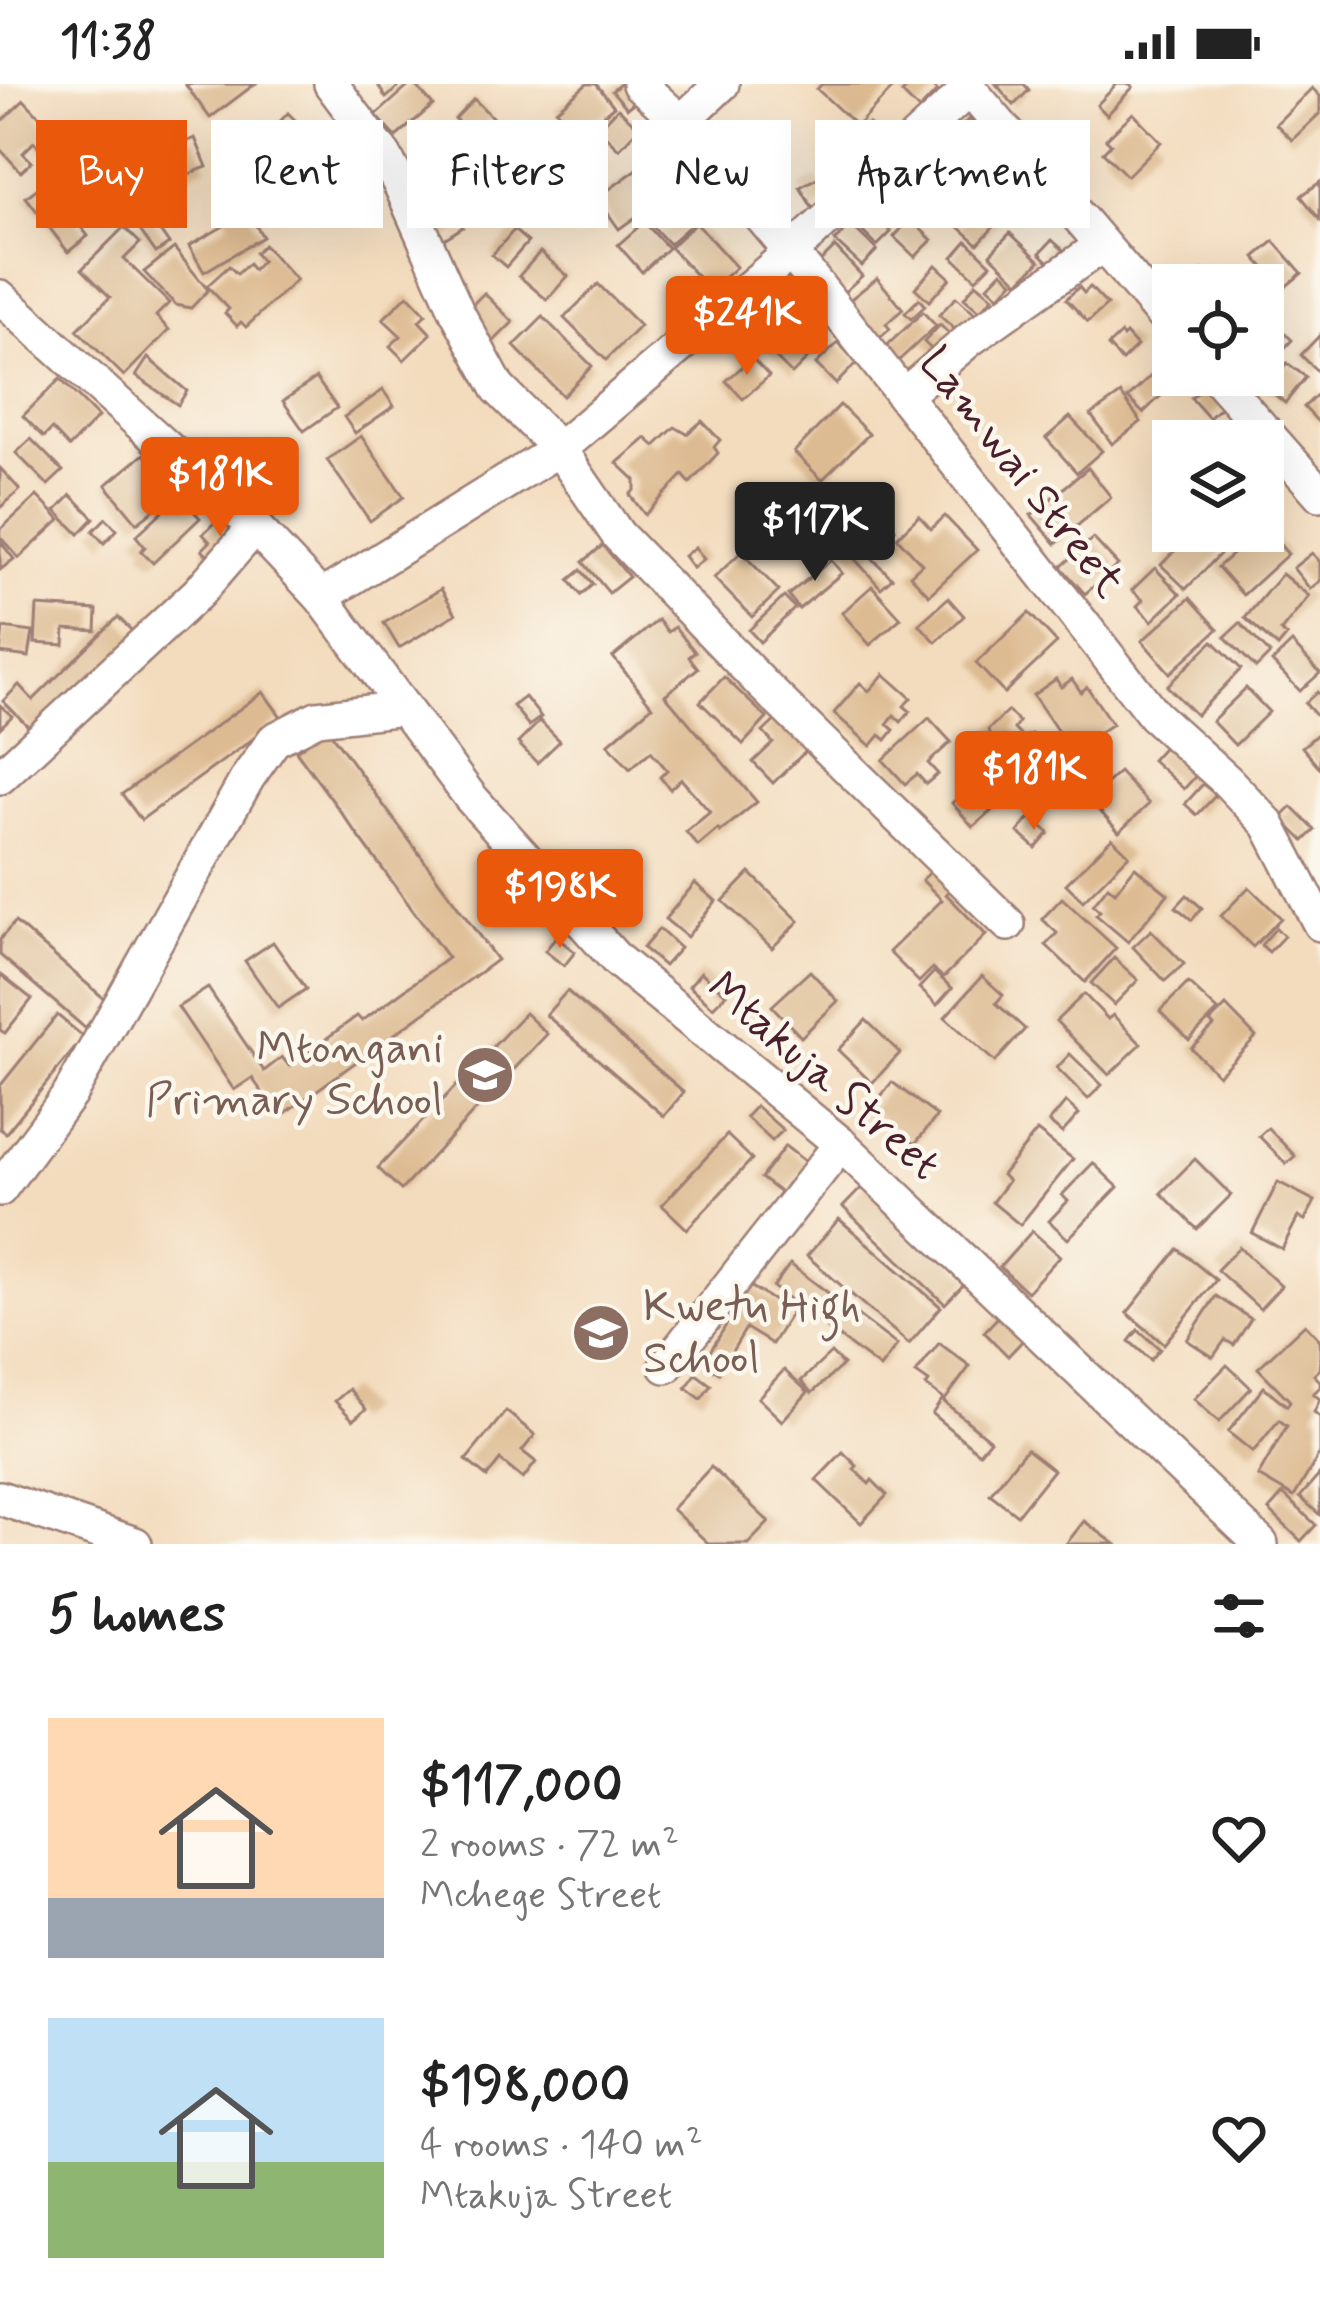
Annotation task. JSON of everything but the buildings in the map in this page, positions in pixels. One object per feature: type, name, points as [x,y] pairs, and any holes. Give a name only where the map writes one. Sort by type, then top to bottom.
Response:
[{"type":"street","points":[[331,84],[384,155],[498,388],[559,449],[618,535],[764,686],[1008,924]]},
{"type":"street","name":"Lamwai Street","points":[[639,84],[679,120]]},
{"type":"street","points":[[683,120],[722,84]]},
{"type":"street","points":[[320,597],[559,449],[790,252],[967,86],[1152,303]]},
{"type":"street","name":"Lamwai Street","points":[[770,228],[1154,715],[1268,824],[1320,924]]},
{"type":"street","points":[[903,396],[970,339],[1101,246]]},
{"type":"street","name":"Mtakuja Street","points":[[0,297],[255,526],[320,597],[471,798],[617,960],[841,1144],[1261,1544]]},
{"type":"street","points":[[1234,396],[1320,494]]},
{"type":"street","points":[[0,777],[198,593],[255,526]]},
{"type":"street","points":[[0,1189],[70,1094],[248,777],[274,740],[317,718],[404,707]]},
{"type":"street","points":[[666,1366],[841,1144]]},
{"type":"street","points":[[0,1498],[135,1544]]},
{"type":"place","name":"Mtongani Primary School","points":[[485,1075]]},
{"type":"place","name":"Kwetu High School","points":[[601,1333]]}]
